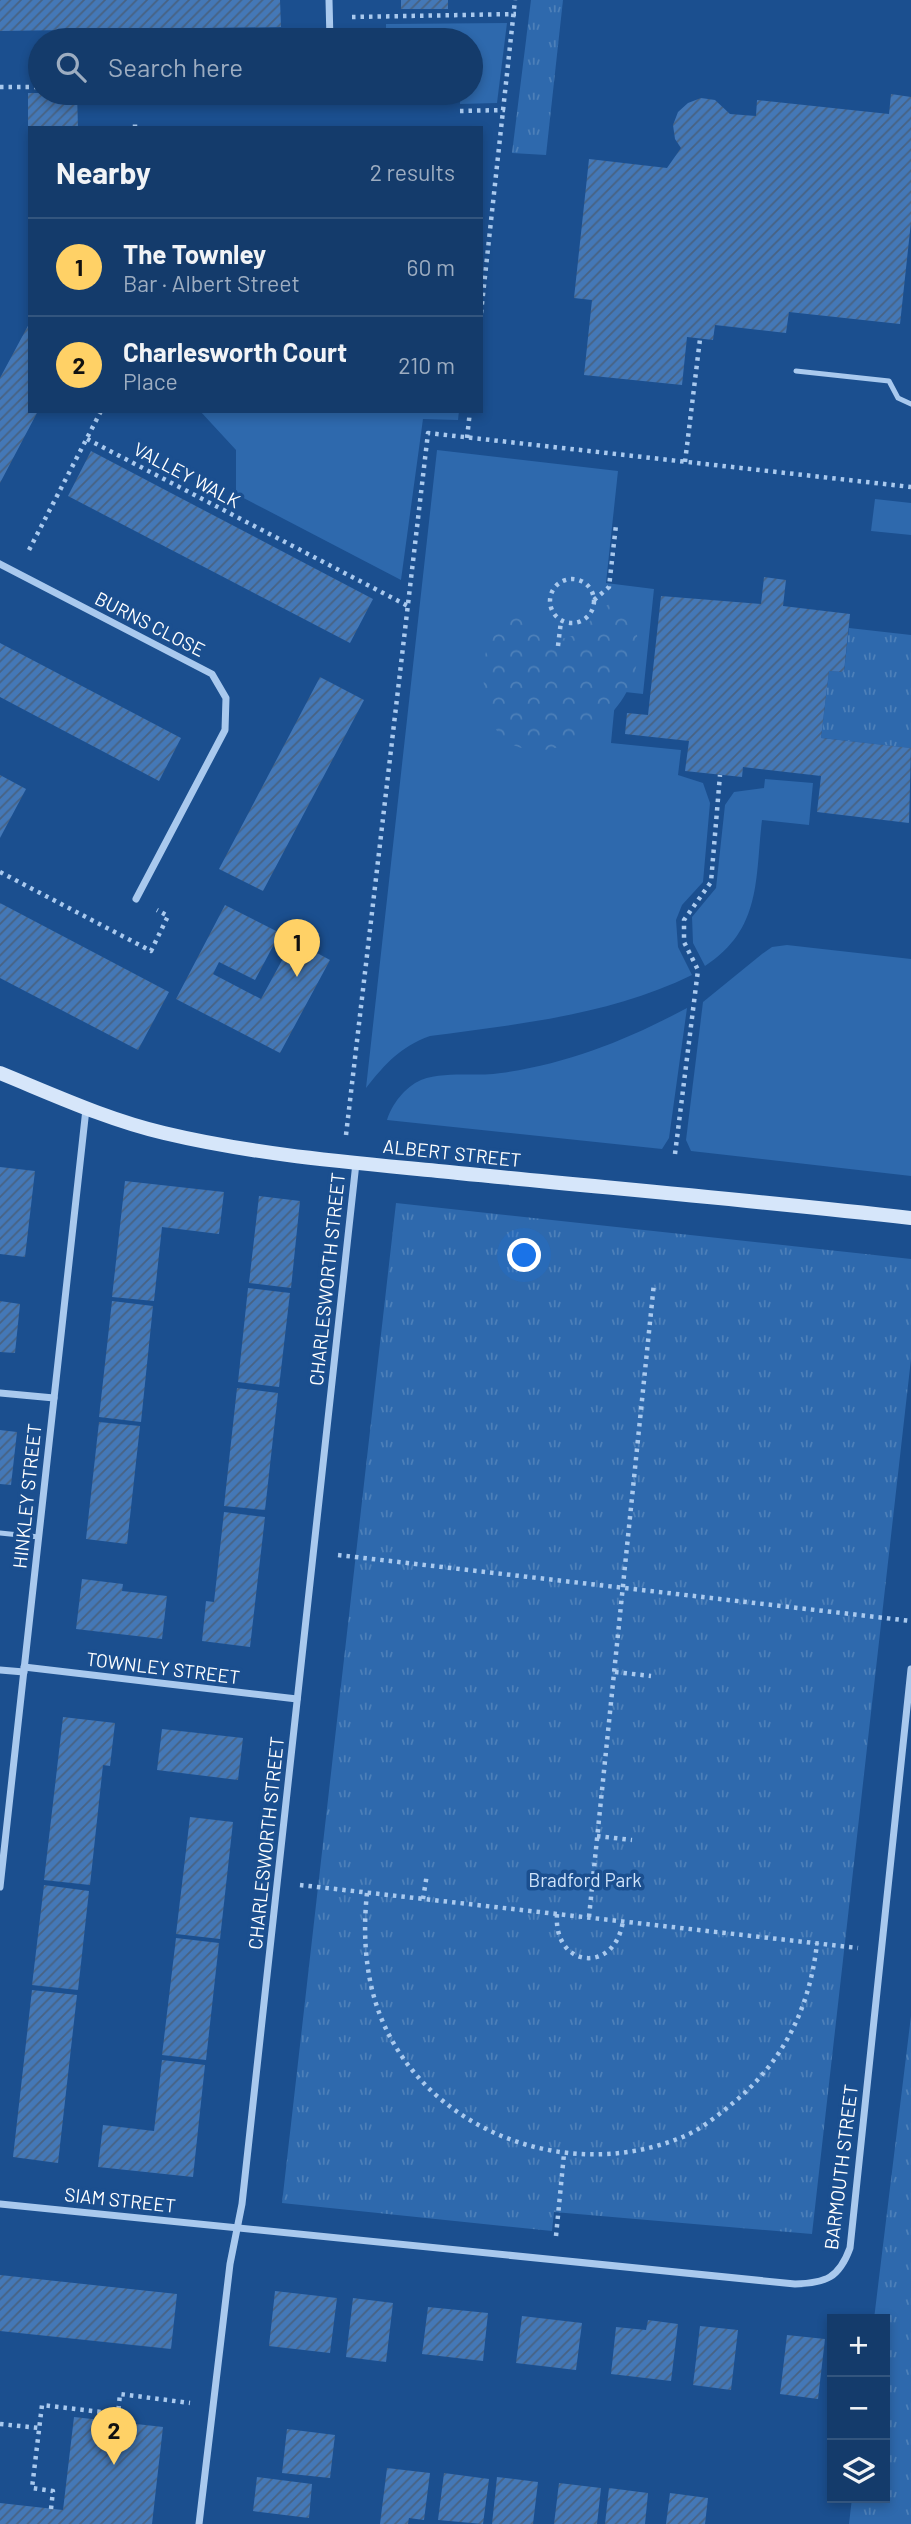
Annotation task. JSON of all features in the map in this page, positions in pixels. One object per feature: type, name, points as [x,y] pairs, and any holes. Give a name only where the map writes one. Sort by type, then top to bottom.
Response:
[{"type":"street","points":[[329,0],[330,28]]},
{"type":"street","name":"BURNS CLOSE","points":[[0,564],[212,674],[226,698],[225,730],[136,899]]},
{"type":"street","name":"ALBERT STREET","points":[[0,1073],[86,1108],[163,1133],[238,1147],[349,1162],[666,1191],[911,1218]]},
{"type":"street","name":"HINKLEY STREET","points":[[0,1887],[86,1108]]},
{"type":"street","name":"CHARLESWORTH STREET","points":[[199,2524],[230,2264],[243,2203],[313,1553],[349,1162]]},
{"type":"street","points":[[0,1393],[54,1398]]},
{"type":"street","name":"BARMOUTH STREET","points":[[237,2228],[554,2262],[795,2284],[817,2283],[843,2266],[850,2248],[911,1669]]},
{"type":"street","name":"TOWNLEY STREET","points":[[0,1670],[24,1670],[297,1699]]},
{"type":"street","name":"SIAM STREET","points":[[0,2204],[237,2228]]},
{"type":"lane","points":[[796,371],[889,381],[898,398],[911,404]]},
{"type":"lane","points":[[0,1533],[39,1537]]},
{"type":"lane","points":[[0,1801],[9,1802]]},
{"type":"path","points":[[483,296],[516,14],[515,0]]},
{"type":"path","points":[[330,17],[516,14]]},
{"type":"path","points":[[0,87],[28,87]]},
{"type":"path","points":[[460,111],[505,110]]},
{"type":"path","points":[[685,462],[700,339]]},
{"type":"path","points":[[18,573],[100,413]]},
{"type":"path","points":[[467,438],[470,413]]},
{"type":"path","points":[[349,1162],[428,433],[911,487]]},
{"type":"path","name":"VALLEY WALK","points":[[86,439],[408,606]]},
{"type":"path","points":[[561,621],[577,623],[584,620],[594,600],[609,587],[616,525]]},
{"type":"path","points":[[558,646],[561,621],[550,604],[552,590],[557,584],[570,579],[584,582],[594,600]]},
{"type":"path","points":[[674,1154],[698,970],[684,943],[684,920],[711,882],[720,775]]},
{"type":"path","points":[[0,872],[151,951],[168,916],[136,899]]},
{"type":"path","points":[[589,1917],[654,1283]]},
{"type":"path","points":[[313,1553],[911,1620]]},
{"type":"path","points":[[615,1672],[651,1676]]},
{"type":"path","points":[[597,1836],[632,1840]]},
{"type":"path","points":[[423,1899],[426,1874]]},
{"type":"path","points":[[278,1882],[882,1951]]},
{"type":"path","points":[[367,1893],[365,1942],[370,1979],[388,2033],[408,2064],[427,2087],[482,2129],[526,2145],[564,2154],[601,2156],[640,2151],[682,2138],[715,2118],[745,2093],[782,2051],[799,2018],[809,1989],[817,1943]]},
{"type":"path","points":[[557,1914],[557,1935],[562,1945],[570,1952],[590,1958],[610,1951],[617,1943],[623,1921]]},
{"type":"path","points":[[554,2262],[564,2154]]},
{"type":"path","points":[[51,2509],[54,2491],[32,2488],[42,2406],[118,2414],[120,2394],[213,2406]]},
{"type":"path","points":[[0,2424],[40,2428]]},
{"type":"green space","points":[[531,0],[563,0],[546,155],[512,153]]},
{"type":"green space","points":[[507,23],[497,103],[483,103],[483,28],[386,28],[386,24]]},
{"type":"green space","points":[[202,413],[459,413],[458,420],[423,419],[401,580],[236,494],[236,450]]},
{"type":"green space","points":[[437,450],[618,471],[606,583],[654,589],[643,694],[616,691],[611,743],[681,750],[678,775],[703,783],[710,803],[703,882],[682,905],[676,920],[678,947],[692,975],[661,989],[597,1009],[530,1022],[430,1036],[410,1045],[394,1057],[366,1088]]},
{"type":"green space","points":[[875,499],[911,503],[911,535],[871,531]]},
{"type":"green space","points":[[621,600],[634,620],[638,644],[634,676],[618,705],[596,727],[569,743],[542,750],[517,747],[497,731],[486,702],[483,670],[486,650],[500,621],[529,615],[541,623],[547,637],[561,639],[580,631],[601,610]]},
{"type":"green space","points":[[849,628],[911,635],[911,748],[821,738],[829,671],[844,672]]},
{"type":"green space","points":[[765,779],[813,783],[809,825],[762,820],[756,882],[746,919],[724,952],[705,966],[693,943],[692,917],[716,888],[725,805],[734,792],[764,788]]},
{"type":"green space","points":[[787,945],[911,959],[911,1176],[691,1151],[686,1140],[703,1002],[772,947]]},
{"type":"green space","points":[[687,1008],[669,1138],[662,1149],[387,1120],[400,1097],[421,1080],[440,1076],[501,1073],[574,1057],[620,1040]]},
{"type":"green space","name":"Bradford Park","points":[[396,1203],[911,1259],[911,1359],[812,2234],[554,2212],[552,2231],[282,2203]]},
{"type":"green space","points":[[911,2016],[911,2524],[849,2524],[851,2503],[890,2503],[890,2314],[875,2314]]},
{"type":"building","points":[[0,0],[280,0],[281,27],[28,28],[28,31],[0,31]]},
{"type":"building","points":[[401,0],[448,0],[448,9],[401,9]]},
{"type":"building","points":[[891,94],[911,97],[911,222],[900,324],[789,312],[786,333],[715,325],[713,340],[687,337],[682,385],[584,375],[592,300],[574,298],[589,159],[667,168],[681,148],[675,139],[673,125],[678,112],[688,103],[701,98],[715,100],[730,114],[756,116],[757,100],[889,114]]},
{"type":"building","points":[[28,105],[77,105],[78,126],[28,126]]},
{"type":"building","points":[[28,326],[28,413],[37,413],[0,483],[0,378]]},
{"type":"building","points":[[91,451],[373,599],[350,643],[68,496]]},
{"type":"building","points":[[764,577],[786,580],[783,606],[850,614],[844,672],[829,671],[821,738],[911,748],[909,823],[817,812],[821,776],[743,767],[742,777],[685,771],[689,741],[625,734],[627,713],[648,715],[661,596],[761,604]]},
{"type":"building","points":[[0,643],[181,738],[159,781],[0,697]]},
{"type":"building","points":[[320,677],[364,700],[263,891],[219,869]]},
{"type":"building","points":[[0,775],[26,789],[0,838]]},
{"type":"building","points":[[0,903],[169,992],[138,1050],[0,978]]},
{"type":"building","points":[[225,905],[280,933],[255,980],[219,962],[213,974],[261,999],[293,940],[330,960],[280,1053],[176,999]]},
{"type":"building","points":[[0,1167],[35,1171],[25,1257],[0,1254]]},
{"type":"building","points":[[125,1181],[224,1192],[219,1234],[162,1227],[154,1301],[112,1297]]},
{"type":"building","points":[[259,1196],[300,1201],[291,1288],[249,1283]]},
{"type":"building","points":[[248,1288],[290,1293],[279,1387],[238,1382]]},
{"type":"building","points":[[0,1301],[20,1304],[15,1353],[0,1352]]},
{"type":"building","points":[[112,1301],[153,1306],[141,1422],[99,1417]]},
{"type":"building","points":[[237,1388],[278,1393],[265,1510],[224,1506]]},
{"type":"building","points":[[99,1422],[140,1426],[127,1544],[86,1539]]},
{"type":"building","points":[[0,1430],[17,1432],[11,1485],[0,1484]]},
{"type":"building","points":[[224,1512],[265,1517],[250,1647],[202,1641],[206,1601],[214,1602]]},
{"type":"building","points":[[82,1579],[123,1584],[122,1591],[167,1596],[162,1639],[76,1629]]},
{"type":"building","points":[[63,1717],[115,1723],[110,1766],[103,1765],[90,1885],[44,1880]]},
{"type":"building","points":[[162,1729],[243,1738],[238,1780],[157,1770]]},
{"type":"building","points":[[190,1817],[233,1822],[220,1939],[176,1934]]},
{"type":"building","points":[[44,1885],[89,1891],[78,1990],[32,1985]]},
{"type":"building","points":[[176,1938],[219,1943],[206,2060],[162,2055]]},
{"type":"building","points":[[32,1990],[77,1995],[58,2163],[13,2157]]},
{"type":"building","points":[[162,2060],[205,2065],[193,2177],[98,2167],[103,2125],[154,2131]]},
{"type":"building","points":[[0,2275],[177,2294],[171,2349],[0,2331]]},
{"type":"building","points":[[275,2291],[337,2298],[330,2353],[269,2346]]},
{"type":"building","points":[[353,2298],[393,2303],[386,2362],[346,2357]]},
{"type":"building","points":[[428,2307],[488,2313],[483,2361],[422,2354]]},
{"type":"building","points":[[522,2316],[582,2323],[576,2370],[516,2363]]},
{"type":"building","points":[[648,2320],[678,2324],[671,2381],[611,2374],[616,2327],[646,2330]]},
{"type":"building","points":[[700,2326],[738,2330],[731,2390],[693,2385]]},
{"type":"building","points":[[787,2335],[825,2339],[818,2399],[780,2394]]},
{"type":"building","points":[[74,2417],[163,2427],[152,2524],[0,2524],[0,2503],[63,2510]]},
{"type":"building","points":[[287,2429],[335,2435],[330,2478],[282,2473]]},
{"type":"building","points":[[387,2468],[430,2473],[424,2520],[409,2518],[408,2524],[380,2524]]},
{"type":"building","points":[[444,2473],[489,2479],[483,2524],[438,2520]]},
{"type":"building","points":[[257,2477],[312,2484],[309,2518],[253,2511]]},
{"type":"building","points":[[497,2477],[538,2482],[533,2524],[492,2524]]},
{"type":"building","points":[[559,2483],[601,2488],[597,2524],[554,2524]]},
{"type":"building","points":[[609,2488],[648,2493],[645,2524],[605,2524]]},
{"type":"building","points":[[670,2493],[708,2498],[705,2524],[666,2524]]},
{"type":"place","name":"The Townley","points":[[297,977]]},
{"type":"place","name":"Charlesworth Court","points":[[114,2465]]}]
